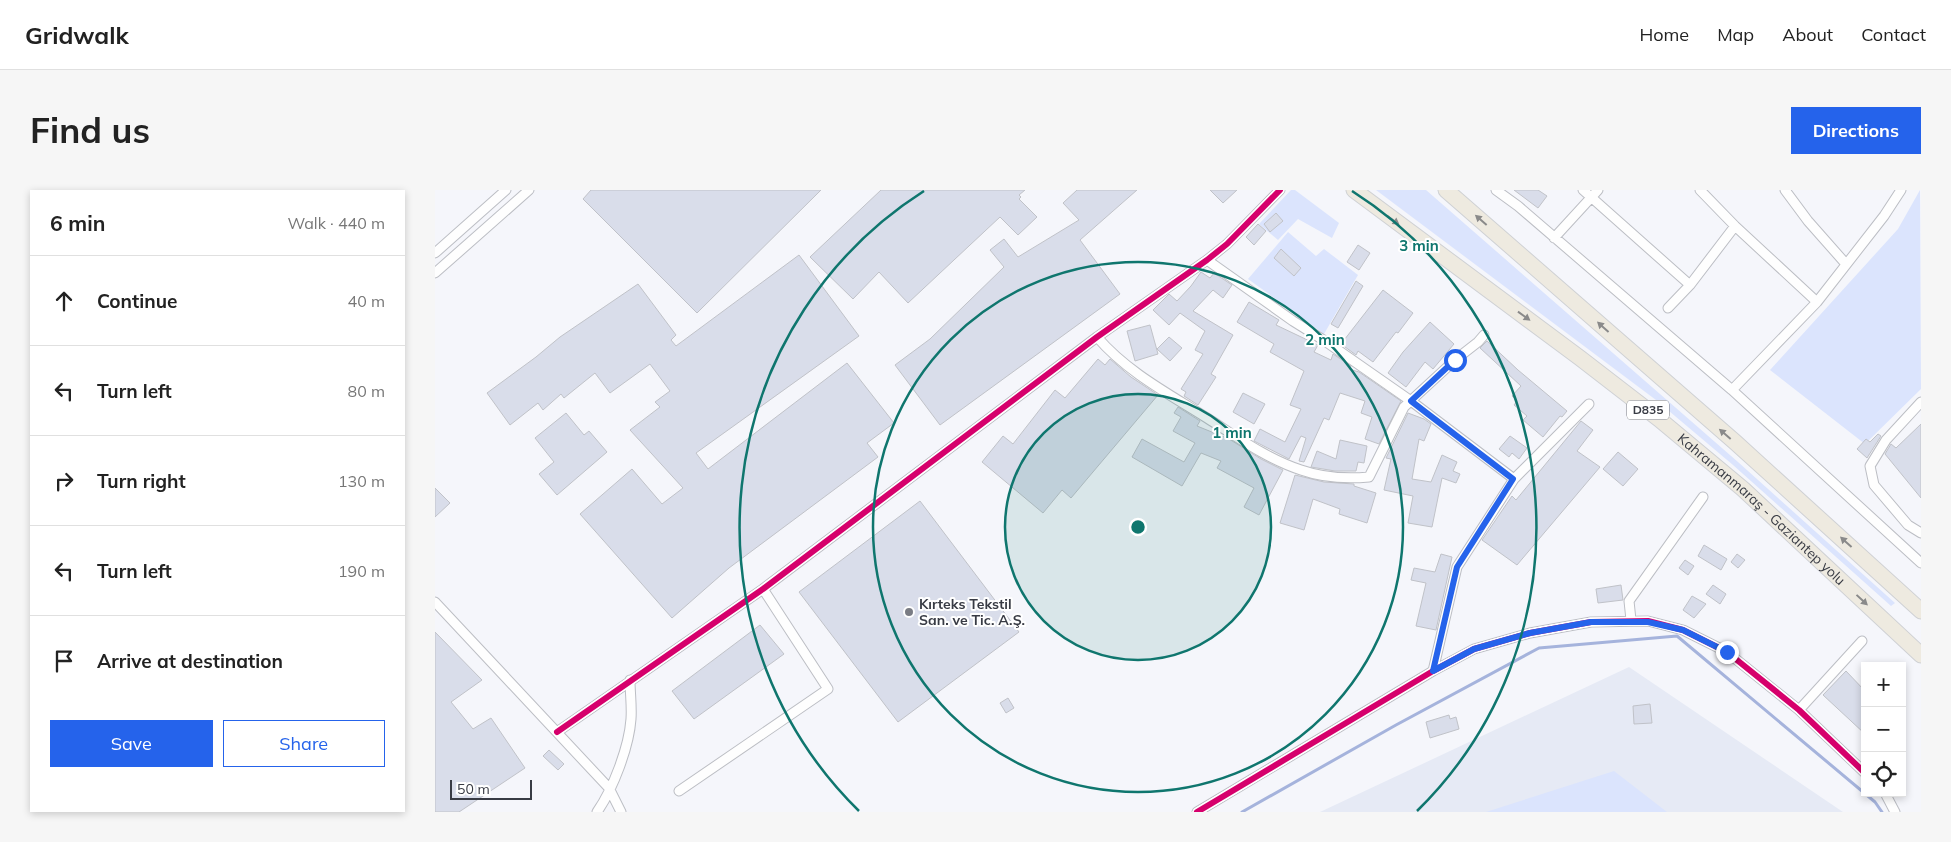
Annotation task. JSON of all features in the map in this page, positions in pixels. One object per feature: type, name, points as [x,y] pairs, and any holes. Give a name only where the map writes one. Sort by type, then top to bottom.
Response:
[{"type":"highway","name":"Kahramanmaraş - Gaziantep yolu","points":[[1355,190],[1573,352],[1667,425],[1743,489],[1921,655]]},
{"type":"highway","name":"D835","points":[[1446,190],[1735,442],[1921,611]]},
{"type":"street","points":[[435,253],[506,190]]},
{"type":"street","points":[[435,273],[529,190]]},
{"type":"street","points":[[557,732],[763,589],[1097,337],[1207,260],[1227,244],[1280,190]]},
{"type":"street","points":[[1496,190],[1732,390],[1921,563]]},
{"type":"street","points":[[1583,190],[1689,285]]},
{"type":"street","points":[[1554,238],[1598,190]]},
{"type":"street","points":[[1700,190],[1735,226],[1817,302]]},
{"type":"street","points":[[1785,190],[1808,221],[1846,264]]},
{"type":"street","points":[[1732,390],[1817,302],[1884,216],[1901,190]]},
{"type":"street","points":[[1669,308],[1735,226]]},
{"type":"street","points":[[1207,260],[1411,401],[1513,479]]},
{"type":"street","points":[[1097,337],[1109,351],[1145,379],[1275,460],[1303,471],[1354,478],[1369,477],[1404,407],[1455,360],[1479,342],[1484,334]]},
{"type":"street","points":[[1921,402],[1886,440],[1870,466],[1874,485],[1908,525],[1921,532]]},
{"type":"street","points":[[1433,671],[1457,567],[1513,479],[1589,404]]},
{"type":"street","points":[[1631,620],[1629,601],[1703,497]]},
{"type":"street","points":[[679,791],[828,689],[763,589]]},
{"type":"street","points":[[435,602],[609,788],[621,812]]},
{"type":"street","points":[[1197,812],[1433,671],[1474,649],[1530,633],[1591,622],[1631,620],[1648,622],[1683,630],[1727,652],[1799,710],[1861,769]]},
{"type":"street","points":[[1799,710],[1862,642]]},
{"type":"street","points":[[597,812],[618,769],[629,732],[631,718],[630,680]]},
{"type":"street","points":[[1887,797],[1895,812]]},
{"type":"shaded area","points":[[1291,190],[1295,190],[1339,223],[1332,238],[1298,219],[1278,240],[1259,224]]},
{"type":"shaded area","points":[[1376,190],[1426,190],[1738,462],[1895,603],[1891,606],[1733,465],[1656,400]]},
{"type":"shaded area","points":[[1920,190],[1921,389],[1865,444],[1770,370],[1898,229]]},
{"type":"shaded area","points":[[1288,232],[1316,256],[1324,249],[1358,275],[1324,334],[1248,279]]},
{"type":"shaded area","points":[[1629,667],[1843,812],[1320,812]]},
{"type":"shaded area","points":[[1614,771],[1667,812],[1486,812]]},
{"type":"building","points":[[591,190],[821,190],[697,313],[583,199]]},
{"type":"building","points":[[881,190],[1025,190],[1019,195],[1021,197],[1019,199],[1037,217],[1018,235],[1000,217],[908,303],[879,272],[853,299],[810,257]]},
{"type":"building","points":[[1077,190],[1137,190],[1080,240],[1120,294],[940,425],[895,365],[930,339],[1004,267],[990,250],[1004,239],[1018,257],[1079,220],[1063,203]]},
{"type":"building","points":[[1210,190],[1237,190],[1223,203]]},
{"type":"building","points":[[1514,190],[1538,190],[1547,196],[1538,208]]},
{"type":"building","points":[[1276,213],[1283,221],[1270,232],[1264,224]]},
{"type":"building","points":[[1258,224],[1266,231],[1254,245],[1246,237]]},
{"type":"building","points":[[1358,245],[1370,253],[1359,270],[1347,262]]},
{"type":"building","points":[[1281,249],[1301,268],[1294,276],[1274,258]]},
{"type":"building","points":[[799,255],[859,336],[696,453],[708,469],[847,363],[894,423],[867,443],[878,457],[729,568],[672,618],[580,514],[632,469],[662,504],[683,488],[630,430],[660,407],[655,402],[670,391],[650,364],[610,393],[595,373],[564,398],[561,394],[543,410],[538,403],[510,425],[487,393],[560,337],[638,284],[676,335],[671,340],[676,346]]},
{"type":"building","points":[[1201,272],[1210,278],[1214,273],[1232,285],[1223,298],[1213,290],[1193,311],[1233,335],[1211,374],[1216,377],[1198,405],[1184,396],[1186,392],[1181,389],[1203,354],[1195,350],[1205,331],[1180,313],[1169,325],[1153,310],[1169,294],[1177,301]]},
{"type":"building","points":[[1356,281],[1363,286],[1338,328],[1331,324]]},
{"type":"building","points":[[1383,290],[1413,313],[1373,362],[1358,351],[1356,355],[1341,344]]},
{"type":"building","points":[[1249,302],[1279,320],[1276,325],[1318,345],[1314,352],[1331,360],[1333,354],[1351,366],[1349,369],[1359,372],[1401,401],[1379,444],[1365,439],[1372,417],[1361,413],[1365,401],[1340,393],[1329,420],[1324,418],[1304,462],[1299,461],[1306,438],[1301,436],[1289,459],[1254,441],[1260,429],[1285,442],[1301,409],[1290,405],[1304,371],[1270,352],[1274,344],[1237,322]]},
{"type":"building","points":[[1430,322],[1454,344],[1433,369],[1425,362],[1406,387],[1388,373],[1403,352]]},
{"type":"building","points":[[1150,325],[1158,354],[1135,361],[1127,331]]},
{"type":"building","points":[[1169,337],[1182,348],[1170,361],[1157,349]]},
{"type":"building","points":[[1487,341],[1567,411],[1562,417],[1560,416],[1543,437],[1523,420],[1527,416],[1514,405],[1517,401],[1512,396],[1521,386],[1480,348]]},
{"type":"building","points":[[1098,359],[1105,365],[1110,359],[1131,377],[1158,395],[1071,498],[1062,490],[1043,513],[982,462],[1003,436],[1013,444],[1055,390],[1065,398]]},
{"type":"building","points":[[1243,393],[1265,404],[1254,424],[1233,412]]},
{"type":"building","points":[[1178,407],[1200,421],[1197,426],[1229,439],[1283,470],[1259,515],[1244,507],[1254,488],[1217,468],[1221,461],[1201,453],[1182,486],[1132,457],[1142,439],[1184,462],[1195,443],[1173,431],[1181,417],[1174,413]]},
{"type":"building","points":[[566,413],[584,435],[589,431],[607,452],[557,495],[539,474],[554,462],[535,438]]},
{"type":"building","points":[[1408,413],[1431,424],[1424,441],[1419,439],[1412,479],[1431,482],[1442,455],[1457,462],[1453,471],[1460,474],[1456,483],[1442,478],[1432,527],[1408,523],[1413,496],[1384,490],[1391,459],[1386,458]]},
{"type":"building","points":[[1581,421],[1593,430],[1577,451],[1600,467],[1517,565],[1482,540],[1512,496],[1516,500]]},
{"type":"building","points":[[1921,424],[1921,498],[1885,454],[1891,444],[1896,448]]},
{"type":"building","points":[[1878,434],[1881,436],[1867,458],[1857,449],[1866,439],[1870,442]]},
{"type":"building","points":[[1510,436],[1527,448],[1519,459],[1512,453],[1509,457],[1499,449]]},
{"type":"building","points":[[1340,440],[1367,446],[1364,463],[1358,462],[1356,471],[1335,471],[1311,467],[1317,451],[1336,459]]},
{"type":"building","points":[[1618,452],[1638,469],[1623,486],[1603,469]]},
{"type":"building","points":[[1295,475],[1324,482],[1354,484],[1354,486],[1376,493],[1367,523],[1339,514],[1340,509],[1313,499],[1304,530],[1280,523]]},
{"type":"building","points":[[435,488],[450,503],[435,517]]},
{"type":"building","name":"Kırteks Tekstil San. ve Tic. A.Ş.","points":[[920,501],[1019,632],[898,722],[799,592]]},
{"type":"building","points":[[1704,545],[1727,559],[1721,570],[1698,556]]},
{"type":"building","points":[[1441,554],[1452,557],[1436,630],[1416,626],[1426,583],[1411,580],[1414,568],[1435,572]]},
{"type":"building","points":[[1737,554],[1745,560],[1738,568],[1731,562]]},
{"type":"building","points":[[1685,560],[1694,566],[1688,575],[1679,568]]},
{"type":"building","points":[[1621,585],[1623,600],[1598,603],[1596,589]]},
{"type":"building","points":[[1713,585],[1726,594],[1720,604],[1706,594]]},
{"type":"building","points":[[1692,596],[1706,604],[1694,618],[1683,610]]},
{"type":"building","points":[[760,625],[784,654],[694,719],[672,691]]},
{"type":"building","points":[[435,632],[482,680],[451,702],[473,729],[491,718],[525,768],[459,812],[435,812]]},
{"type":"building","points":[[1846,671],[1861,687],[1861,730],[1823,695]]},
{"type":"building","points":[[1008,698],[1014,708],[1006,713],[1000,703]]},
{"type":"building","points":[[1650,704],[1652,723],[1634,724],[1633,706]]},
{"type":"building","points":[[1449,715],[1450,719],[1456,717],[1459,729],[1430,738],[1426,722]]},
{"type":"building","points":[[549,750],[564,764],[558,770],[543,756]]},
{"type":"waterway","points":[[1242,812],[1396,725],[1539,648],[1677,636],[1875,802],[1882,812]]},
{"type":"cycle path","points":[[557,732],[763,589],[1097,337],[1207,260],[1227,244],[1280,190]]},
{"type":"cycle path","points":[[1197,812],[1433,671],[1474,649],[1530,633],[1591,622],[1648,621],[1683,630],[1727,652],[1799,710],[1861,769]]},
{"type":"place","name":"Kırteks Tekstil San. ve Tic. A.Ş.","points":[[909,612]]},
{"type":"route","points":[[1455,360],[1411,401],[1513,479],[1457,567],[1433,671],[1474,649],[1530,633],[1591,622],[1631,620],[1648,622],[1683,630],[1727,652]]}]
